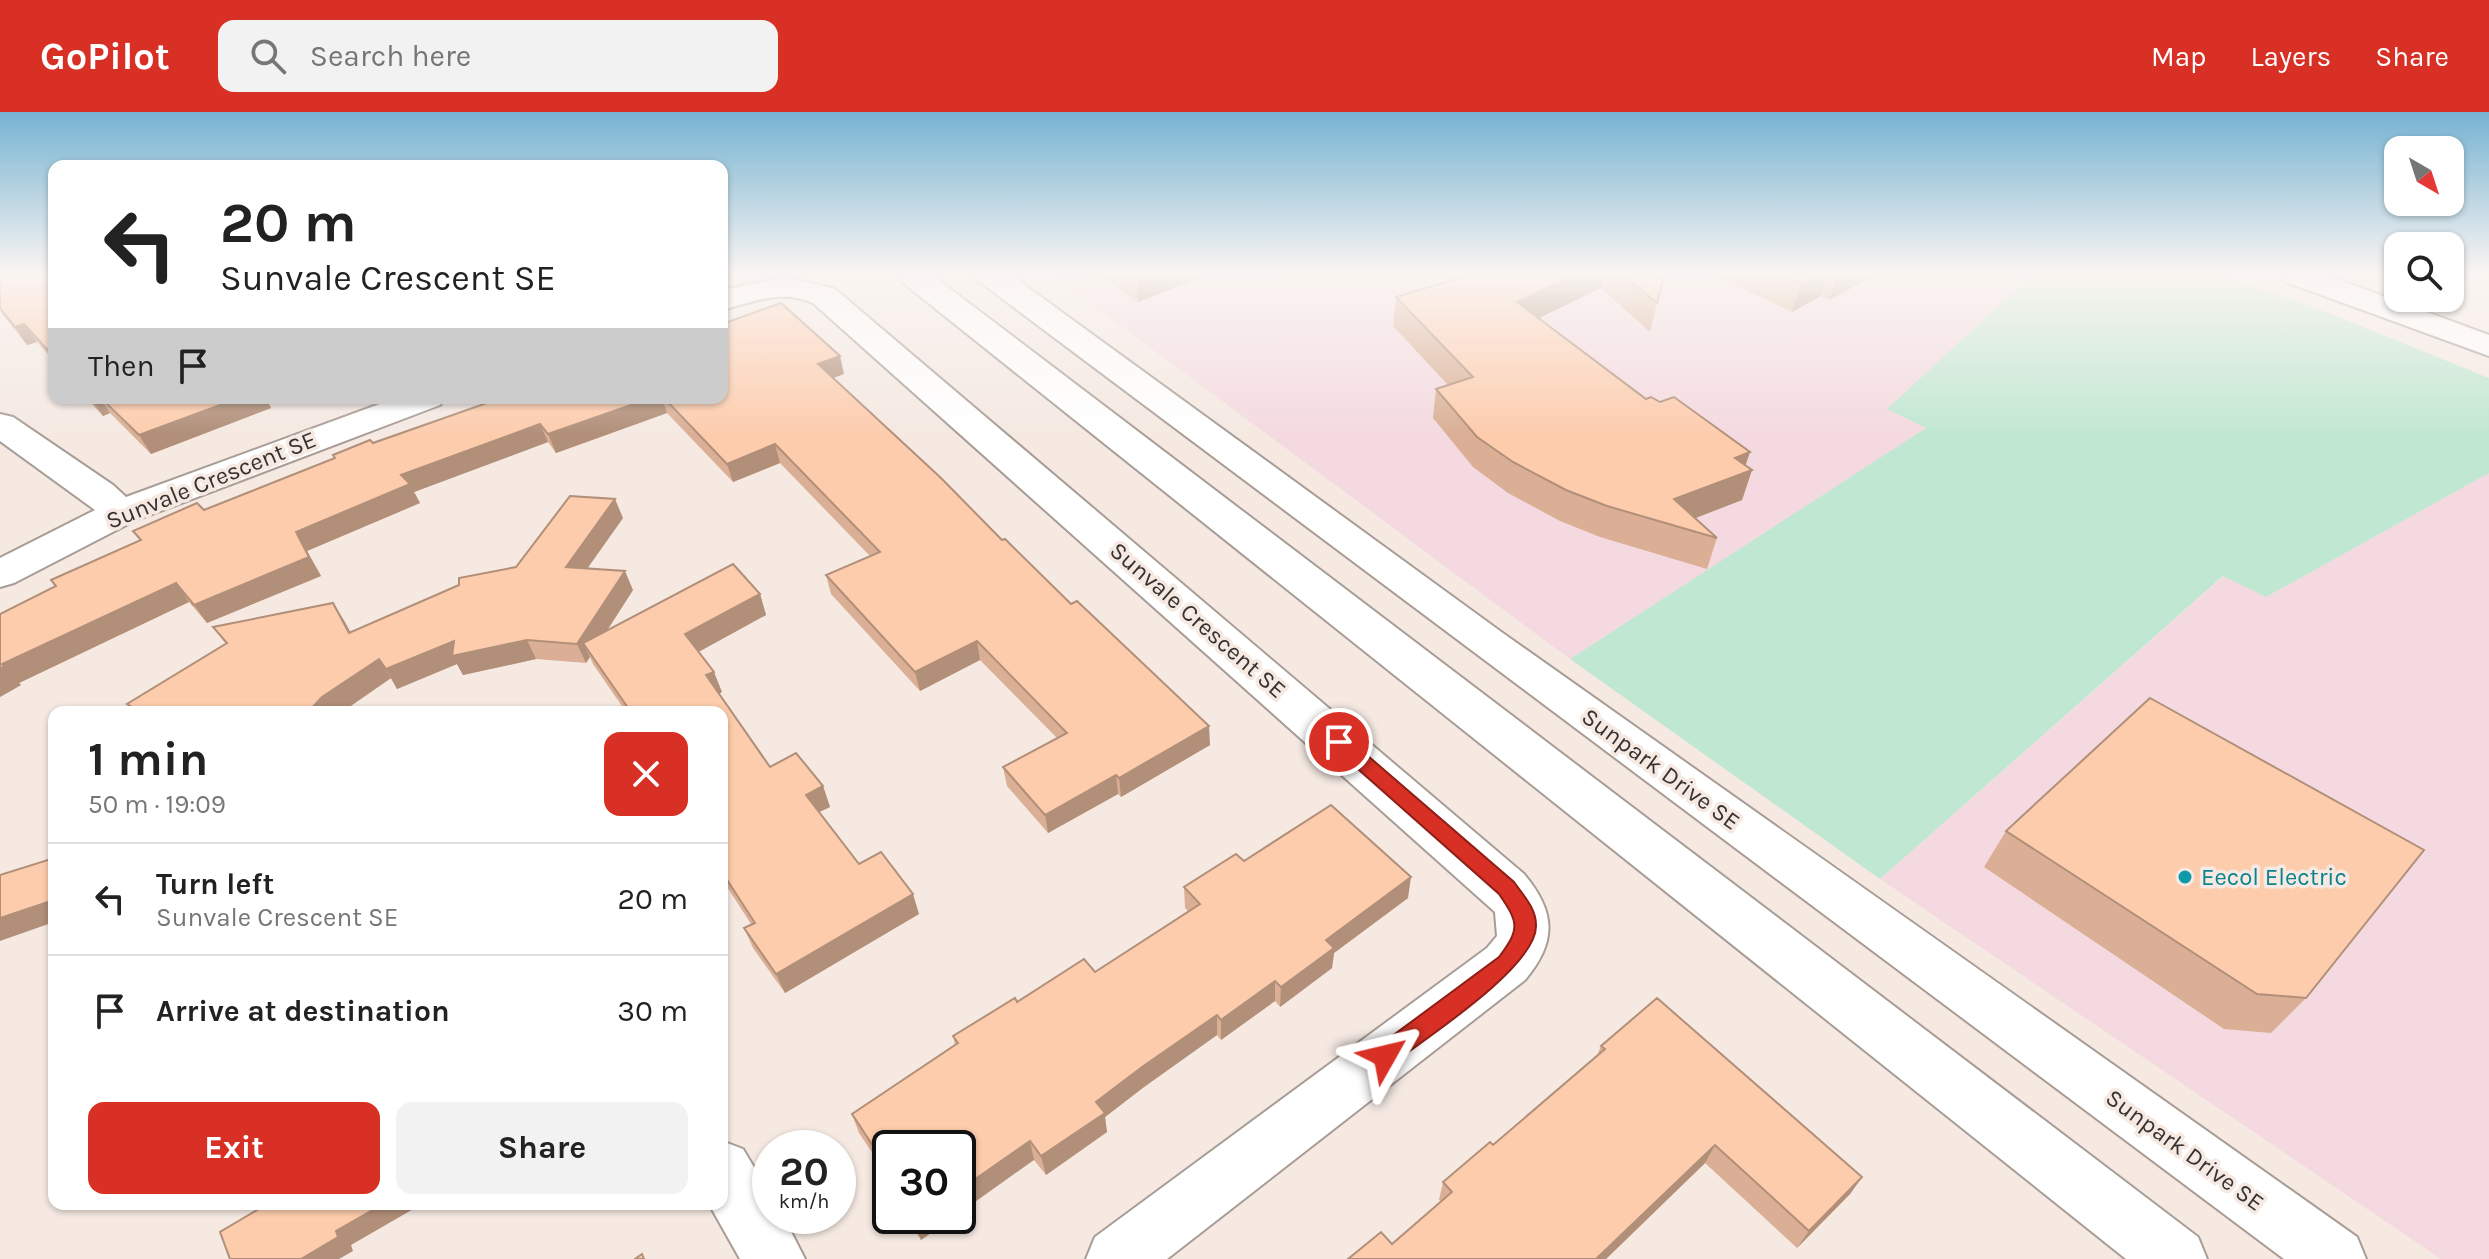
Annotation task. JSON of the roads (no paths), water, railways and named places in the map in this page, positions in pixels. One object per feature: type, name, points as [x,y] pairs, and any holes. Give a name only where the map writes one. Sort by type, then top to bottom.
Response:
[{"type":"street","name":"Sunvale Crescent SE","points":[[861,329],[1506,888],[1524,913],[1524,940],[1506,964],[1117,1259]]},
{"type":"street","points":[[982,329],[2176,1259]]},
{"type":"street","name":"Sunpark Drive SE","points":[[1063,329],[1485,641],[2335,1259]]},
{"type":"street","points":[[2442,329],[2489,346]]},
{"type":"street","name":"Sunvale Crescent SE","points":[[0,574],[120,513],[412,404]]},
{"type":"street","points":[[0,425],[100,493],[120,513]]},
{"type":"street","points":[[728,1179],[774,1259]]},
{"type":"place","name":"Eecol Electric","points":[[2185,877]]}]
